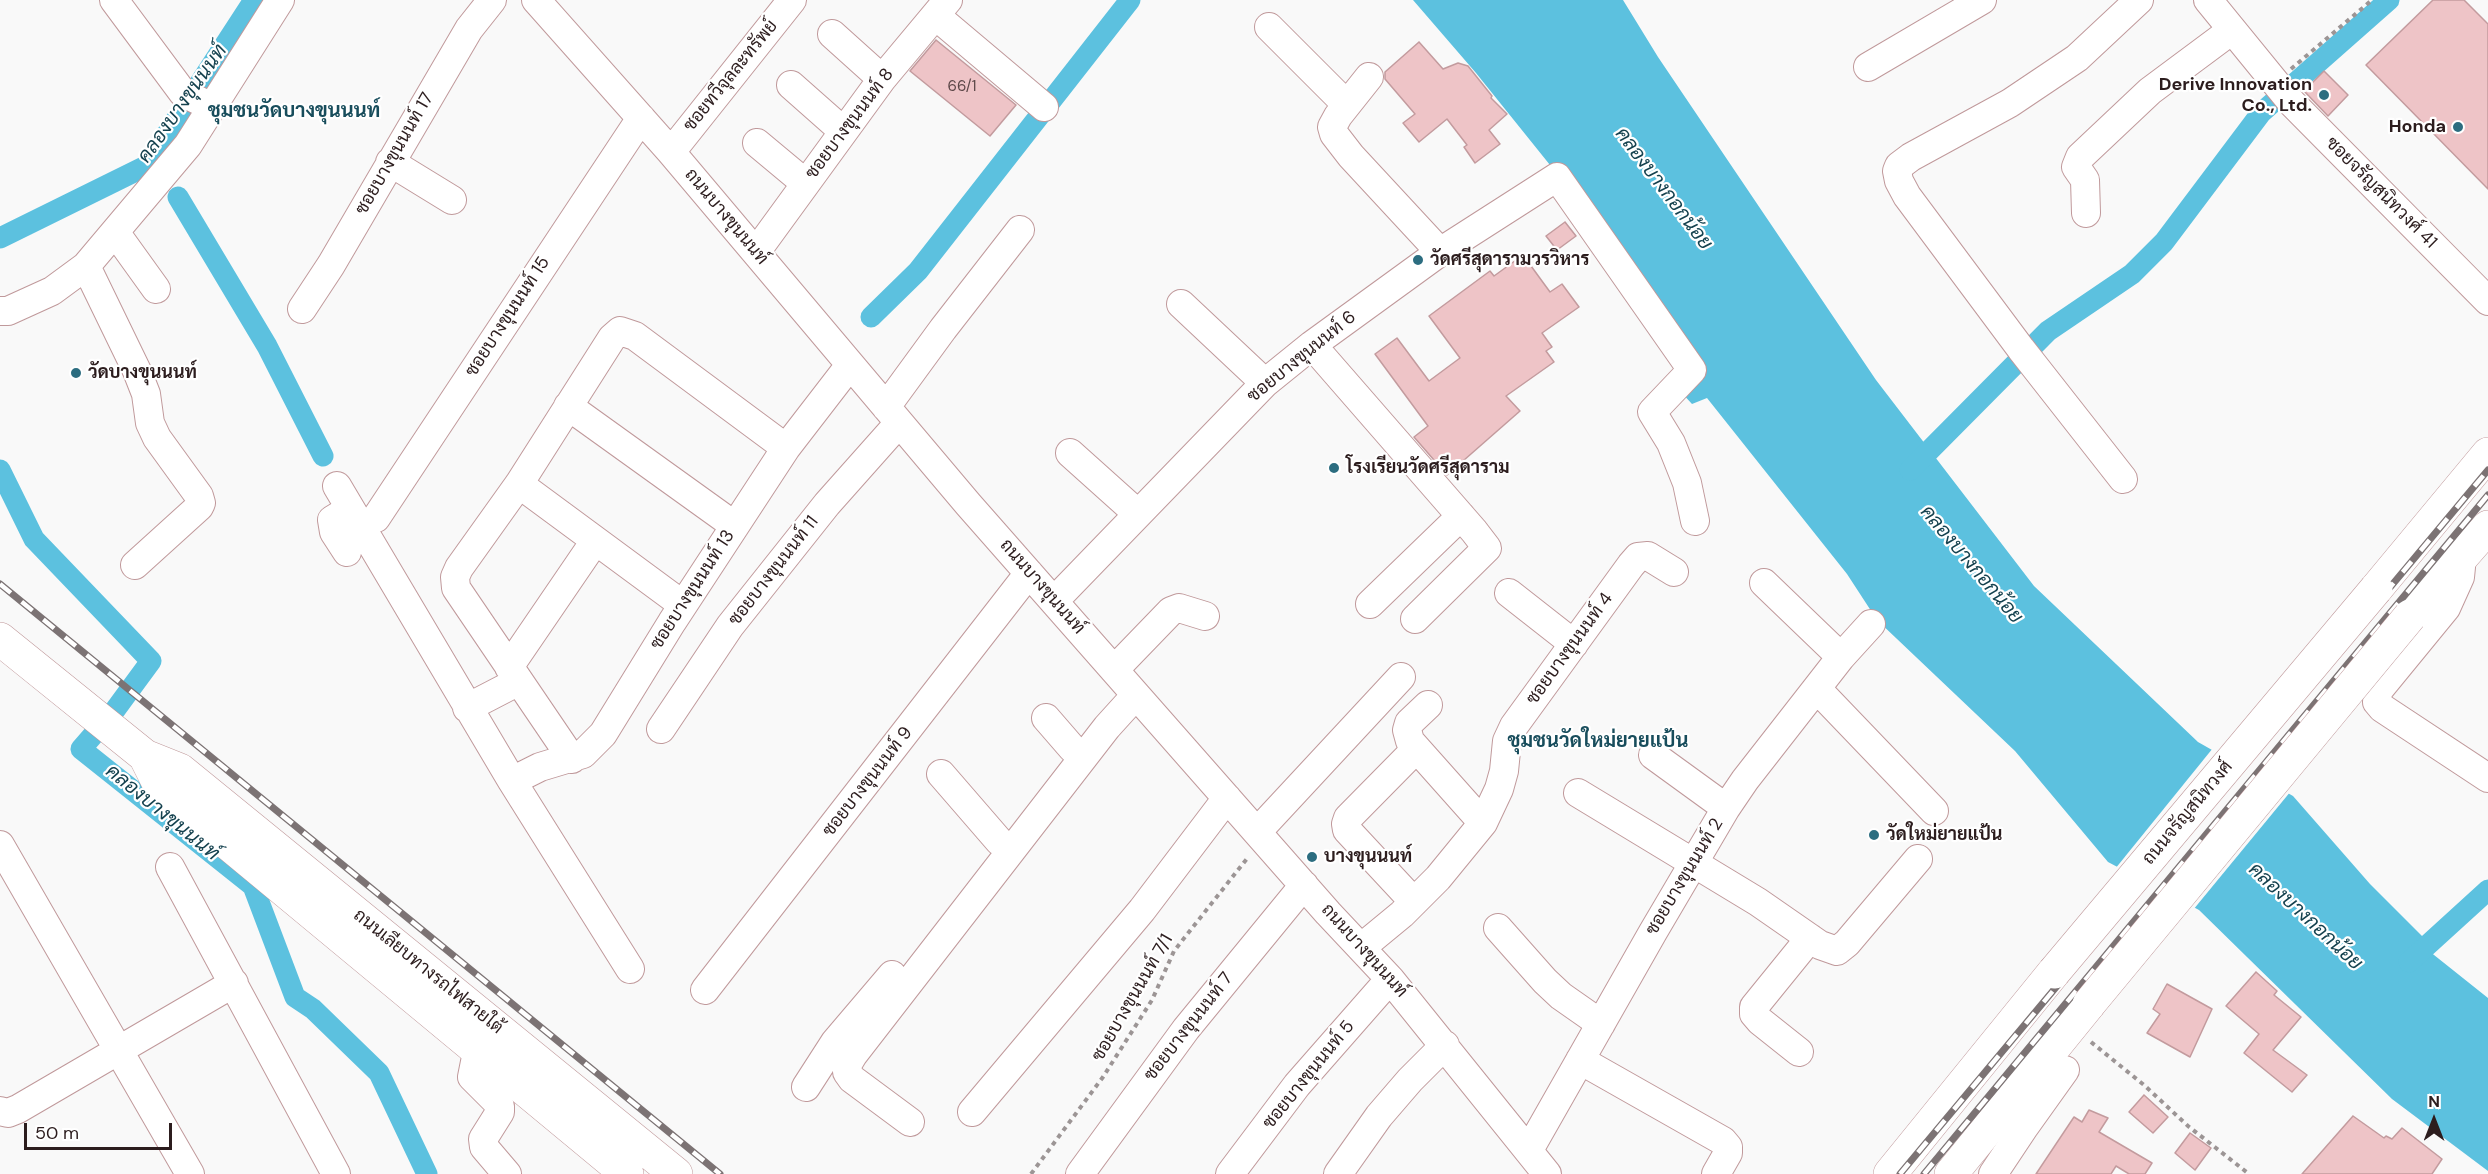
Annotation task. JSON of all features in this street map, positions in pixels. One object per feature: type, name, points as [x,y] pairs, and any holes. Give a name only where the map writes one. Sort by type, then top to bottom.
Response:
[{"type":"main road","name":"ถนนจรัญสนิทวงศ์","points":[[1890,1174],[2054,972],[2488,454]]},
{"type":"main road","points":[[1952,1174],[2015,1117],[2085,1020],[2410,616],[2488,527]]},
{"type":"main road","points":[[0,639],[171,779]]},
{"type":"main road","name":"ถนนเลียบทางรถไฟสายใต้","points":[[171,779],[483,1055],[627,1174]]},
{"type":"main road","name":"ถนนเลียบทางรถไฟสายใต้","points":[[171,779],[676,1174]]},
{"type":"street","points":[[114,0],[183,93],[212,107]]},
{"type":"street","points":[[0,310],[8,311],[52,291],[86,266],[188,145],[280,0]]},
{"type":"street","name":"ซอยบางขุนนนท์ 17","points":[[302,309],[331,265],[469,29],[492,0]]},
{"type":"street","name":"ถนนบางขุนนนท์","points":[[536,0],[671,152],[892,415],[1029,573],[1260,836],[1390,979],[1547,1174]]},
{"type":"street","name":"ซอยทวีจุลละทรัพย์","points":[[671,152],[792,0]]},
{"type":"street","points":[[1868,67],[1982,0]]},
{"type":"street","points":[[2123,478],[2021,349],[1907,196],[1899,181],[1897,171],[1899,166],[1911,157],[2010,103],[2077,58],[2139,0]]},
{"type":"street","name":"ซอยจรัญสนิทวงศ์ 41","points":[[2208,0],[2283,93],[2488,301]]},
{"type":"street","points":[[942,8],[1044,107]]},
{"type":"street","name":"ซอยบางขุนนนท์ 8","points":[[756,252],[804,183],[882,79],[942,8]]},
{"type":"street","points":[[1269,27],[1346,104]]},
{"type":"street","points":[[2086,213],[2085,180],[2076,167],[2080,157],[2150,91],[2232,30]]},
{"type":"street","points":[[832,34],[882,79]]},
{"type":"street","points":[[1369,77],[1346,104],[1332,127],[1334,134],[1351,156],[1440,252]]},
{"type":"street","points":[[791,85],[843,131]]},
{"type":"street","name":"ซอยบางขุนนนท์ 15","points":[[468,708],[351,528],[641,118]]},
{"type":"street","points":[[757,143],[804,183]]},
{"type":"street","points":[[390,162],[452,200]]},
{"type":"street","name":"ซอยบางขุนนนท์ 6","points":[[1054,601],[1265,383],[1311,345],[1440,252],[1557,177],[1692,370],[1652,412],[1671,443],[1687,483],[1695,521]]},
{"type":"street","name":"ซอยบางขุนนนท์ 11","points":[[661,729],[730,626],[827,504],[892,415],[943,329],[1020,230]]},
{"type":"street","points":[[115,232],[156,289]]},
{"type":"street","points":[[86,266],[146,394],[150,423],[157,438],[199,496],[201,503],[135,565]]},
{"type":"street","points":[[1181,304],[1265,383]]},
{"type":"street","points":[[572,759],[456,588],[455,578],[519,484],[615,333],[625,332],[635,336],[696,379],[786,448]]},
{"type":"street","points":[[1311,345],[1487,548],[1414,619]]},
{"type":"street","name":"ซอยบางขุนนนท์ 13","points":[[512,782],[540,767],[583,754],[603,734],[682,605],[786,448],[850,365]]},
{"type":"street","points":[[568,406],[735,526]]},
{"type":"street","points":[[1071,453],[1138,514]]},
{"type":"street","points":[[519,484],[682,605]]},
{"type":"street","points":[[1370,604],[1461,516]]},
{"type":"street","points":[[595,541],[514,674],[468,708],[630,969]]},
{"type":"street","name":"ซอยบางขุนนนท์ 4","points":[[1362,948],[1438,878],[1483,823],[1499,789],[1504,771],[1507,741],[1514,726],[1638,556],[1648,556],[1674,572]]},
{"type":"street","points":[[2462,557],[2460,577],[2446,608],[2378,691],[2377,702],[2382,708],[2488,778]]},
{"type":"street","name":"ซอยบางขุนนนท์ 9","points":[[705,990],[1029,573]]},
{"type":"street","points":[[1764,583],[1841,657]]},
{"type":"street","points":[[1509,593],[1574,644]]},
{"type":"street","points":[[806,1087],[835,1042],[958,896],[1125,683],[1171,610],[1179,608],[1205,616]]},
{"type":"street","name":"ซอยบางขุนนนท์ 2","points":[[1529,1150],[1726,808],[1745,780],[1841,657],[1871,624]]},
{"type":"street","points":[[1260,836],[1401,677]]},
{"type":"street","points":[[910,1122],[852,1079],[847,1072],[847,1065],[853,1054],[1107,727],[1125,683]]},
{"type":"street","points":[[1816,689],[1934,811]]},
{"type":"street","points":[[1428,705],[1409,723],[1407,730],[1416,749],[1483,823]]},
{"type":"street","points":[[1046,718],[1072,748]]},
{"type":"street","points":[[1414,902],[1347,830],[1346,824],[1348,818],[1416,749]]},
{"type":"street","points":[[1653,755],[1726,808]]},
{"type":"street","points":[[941,774],[999,841]]},
{"type":"street","points":[[1578,793],[1758,902],[1831,950],[1837,951],[1842,948],[1918,859]]},
{"type":"street","points":[[972,1112],[1142,910],[1227,798]]},
{"type":"street","points":[[0,845],[190,1174]]},
{"type":"street","points":[[170,867],[336,1174]]},
{"type":"street","name":"ซอยบางขุนนนท์ 7","points":[[1080,1174],[1186,1029],[1304,885]]},
{"type":"street","points":[[1498,928],[1561,996],[1601,1024]]},
{"type":"street","points":[[1799,1052],[1760,1022],[1754,1014],[1754,1007],[1810,938]]},
{"type":"street","name":"ซอยบางขุนนนท์ 5","points":[[1230,1174],[1297,1085],[1390,979]]},
{"type":"street","points":[[0,1112],[8,1113],[18,1109],[234,984]]},
{"type":"street","points":[[1338,1174],[1379,1116],[1410,1080],[1445,1045]]},
{"type":"street","points":[[483,1055],[476,1062],[472,1077],[500,1106],[500,1112],[483,1139],[484,1147],[507,1174]]},
{"type":"street","points":[[1580,1060],[1724,1141],[1728,1147],[1728,1154],[1716,1174]]},
{"type":"street","points":[[1993,1174],[2015,1117],[2065,1070]]},
{"type":"path","points":[[2283,93],[2372,0]]},
{"type":"path","name":"ซอยบางขุนนนท์ 7/1","points":[[1031,1174],[1115,1058],[1152,1000],[1174,951],[1260,836]]},
{"type":"path","points":[[2085,1020],[2144,1085],[2188,1126],[2249,1174]]},
{"type":"water","name":"คลองบางกอกน้อย","points":[[1413,0],[1623,0],[1658,57],[1876,380],[2034,586],[2198,742],[2293,796],[2370,884],[2432,946],[2429,951],[2488,998],[2488,1171],[2392,1099],[2199,910],[2108,862],[2015,751],[1877,620],[1847,574],[1707,398],[1692,404],[1680,391],[1699,373],[1554,170],[1476,73]]},
{"type":"pier","points":[[2213,748],[2291,791],[2193,910],[2115,869]]},
{"type":"building","name":"Honda","points":[[2433,0],[2464,0],[2488,24],[2488,189],[2366,65]]},
{"type":"building","points":[[936,40],[1016,105],[990,136],[910,71]]},
{"type":"building","points":[[1419,42],[1443,69],[1458,63],[1468,66],[1492,96],[1491,98],[1507,114],[1489,130],[1500,144],[1475,163],[1464,147],[1467,145],[1447,119],[1419,142],[1403,123],[1415,114],[1385,79],[1385,72]]},
{"type":"building","name":"Derive Innovation Co., Ltd.","points":[[2324,71],[2348,95],[2328,116],[2304,91]]},
{"type":"building","points":[[1565,222],[1576,236],[1557,250],[1546,236]]},
{"type":"building","points":[[1523,255],[1550,292],[1562,284],[1579,307],[1542,333],[1552,347],[1546,351],[1554,362],[1506,396],[1520,411],[1447,475],[1414,437],[1428,426],[1375,354],[1397,338],[1429,381],[1460,358],[1429,316],[1490,271],[1494,276]]},
{"type":"building","points":[[2256,972],[2277,991],[2274,995],[2301,1017],[2273,1050],[2307,1075],[2292,1092],[2244,1053],[2259,1034],[2226,1006]]},
{"type":"building","points":[[2167,984],[2212,1009],[2190,1057],[2147,1033],[2160,1014],[2153,1009]]},
{"type":"building","points":[[2144,1095],[2168,1117],[2153,1133],[2129,1112]]},
{"type":"building","points":[[2089,1110],[2108,1118],[2099,1132],[2152,1163],[2145,1174],[2129,1174],[2116,1166],[2111,1174],[2036,1174],[2074,1117],[2082,1122]]},
{"type":"building","points":[[2353,1116],[2384,1138],[2386,1136],[2392,1139],[2402,1128],[2442,1159],[2432,1174],[2302,1174]]},
{"type":"building","points":[[2190,1133],[2211,1148],[2195,1170],[2175,1153]]},
{"type":"waterway","name":"คลองบางขุนนนท์","points":[[0,238],[146,166],[254,0]]},
{"type":"waterway","points":[[871,317],[918,271],[1130,0]]},
{"type":"waterway","points":[[1910,470],[2048,331],[2132,274],[2164,242],[2261,113],[2389,0]]},
{"type":"waterway","points":[[178,197],[267,346],[323,456]]},
{"type":"waterway","name":"คลองบางขุนนนท์","points":[[0,470],[34,539],[151,661],[115,710],[81,749],[253,886],[295,997],[313,1009],[379,1073],[427,1174]]},
{"type":"waterway","points":[[2409,962],[2488,890]]},
{"type":"railway","points":[[1900,1174],[2488,470]]},
{"type":"railway","points":[[1924,1174],[2488,495]]},
{"type":"railway","points":[[0,584],[720,1174]]},
{"type":"place","name":"Derive Innovation Co., Ltd.","points":[[2324,95]]},
{"type":"place","name":"Honda","points":[[2458,127]]},
{"type":"place","name":"วัดศรีสุดารามวรวิหาร","points":[[1418,260]]},
{"type":"place","name":"วัดบางขุนนนท์","points":[[76,373]]},
{"type":"place","name":"โรงเรียนวัดศรีสุดาราม","points":[[1334,468]]},
{"type":"place","name":"วัดใหม่ยายแป้น","points":[[1874,835]]},
{"type":"place","name":"บางขุนนนท์","points":[[1312,857]]},
{"type":"district","name":"ชุมชนวัดบางขุนนนท์","points":[[294,112]]},
{"type":"district","name":"ชุมชนวัดใหม่ยายแป้น","points":[[1598,742]]}]
